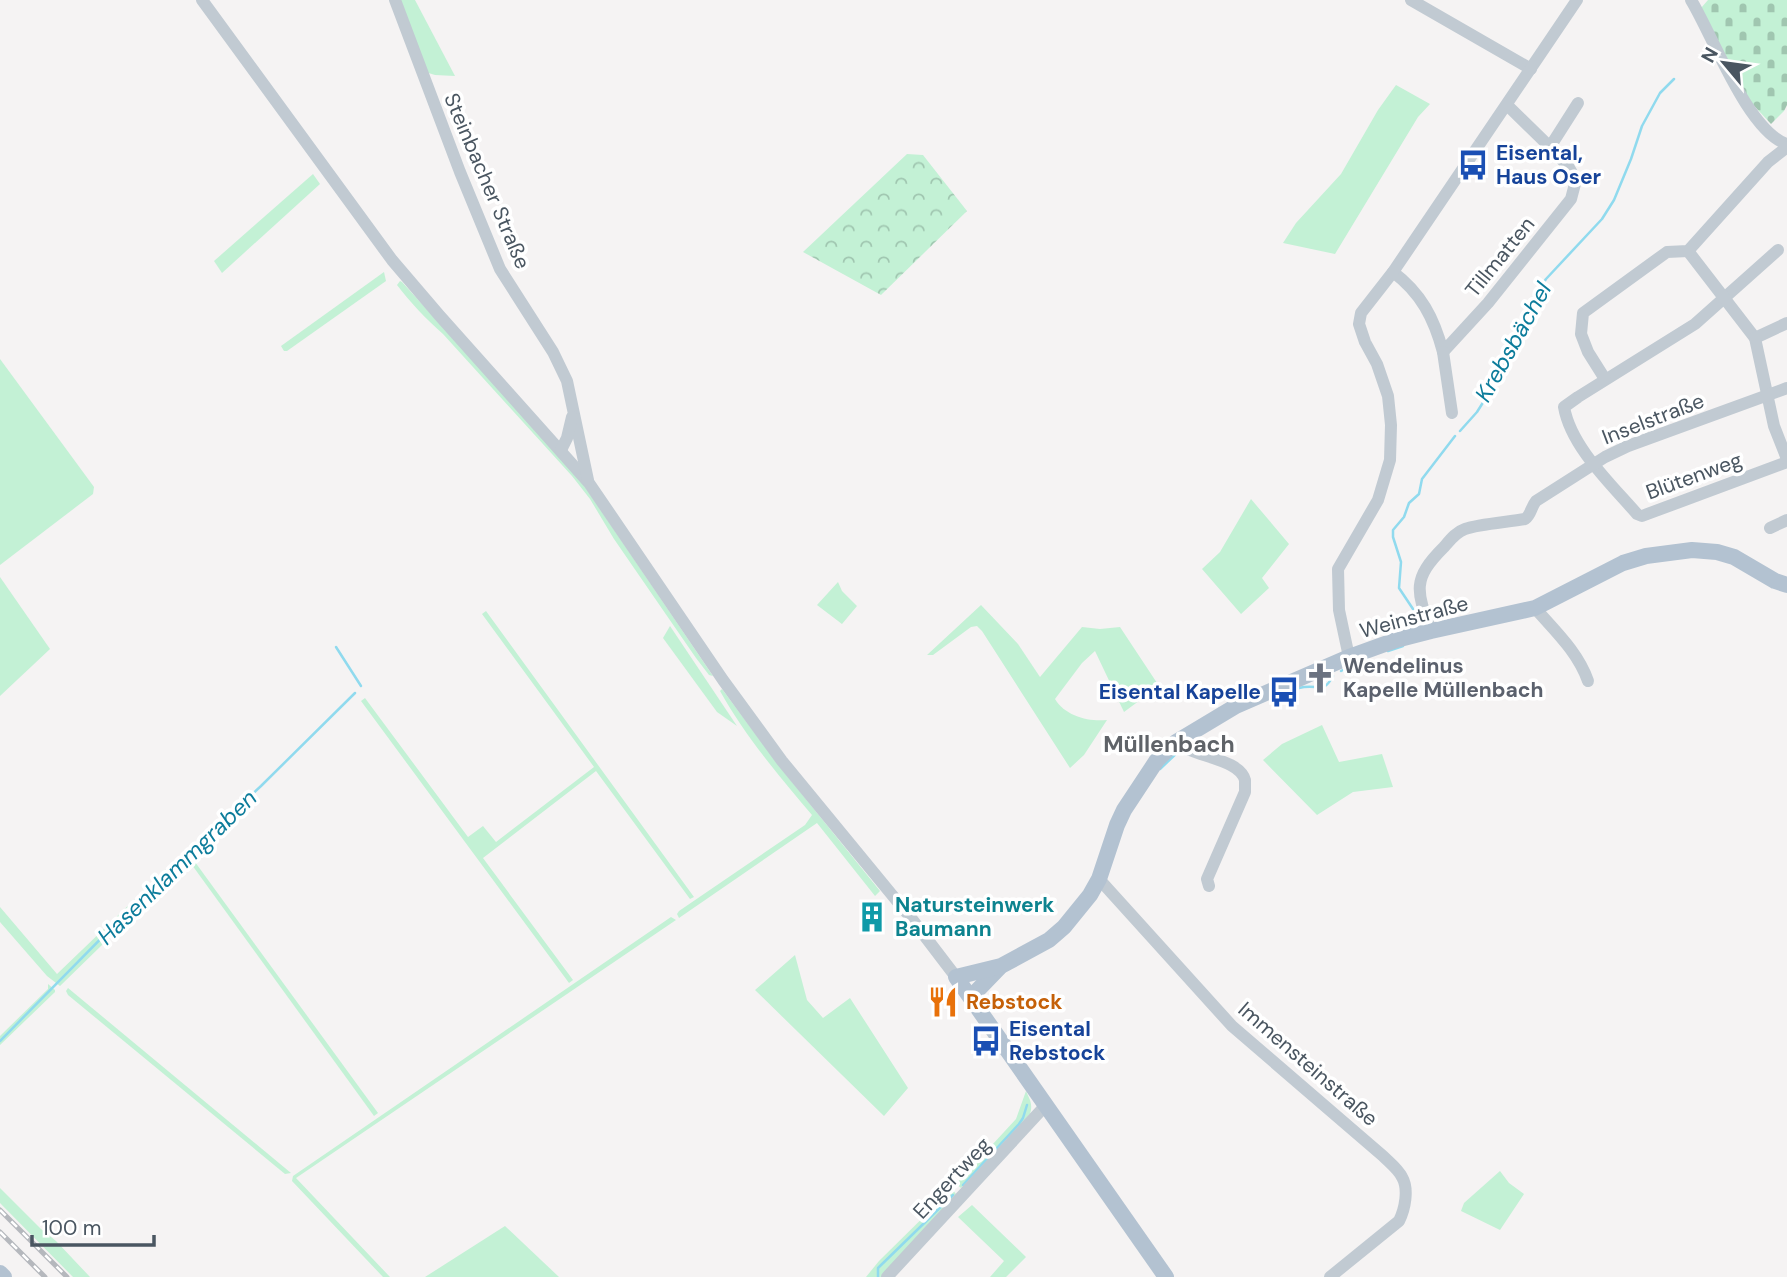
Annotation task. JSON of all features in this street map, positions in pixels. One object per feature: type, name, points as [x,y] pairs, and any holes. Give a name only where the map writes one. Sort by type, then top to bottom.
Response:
[{"type":"main road","name":"Weinstraße","points":[[957,977],[1001,966],[1049,940],[1064,927],[1090,895],[1099,879],[1124,810],[1152,767],[1236,706],[1349,657],[1396,640],[1535,608],[1623,564],[1646,556],[1692,550],[1717,552],[1734,557],[1787,586]]},
{"type":"main road","name":"Weinstraße","points":[[971,997],[1001,966]]},
{"type":"main road","points":[[957,977],[1166,1277]]},
{"type":"main road","points":[[0,1273],[4,1277]]},
{"type":"street","points":[[202,0],[392,260],[589,483],[723,680],[782,761],[957,977]]},
{"type":"street","name":"Steinbacher Straße","points":[[395,0],[450,149],[500,269],[553,352],[567,381],[589,483]]},
{"type":"street","points":[[1411,0],[1531,69]]},
{"type":"street","points":[[1349,657],[1339,610],[1338,569],[1378,499],[1390,460],[1388,396],[1359,324],[1361,313],[1393,271],[1577,0]]},
{"type":"street","points":[[1605,379],[1588,352],[1581,334],[1583,313],[1667,252],[1688,251],[1768,162],[1787,145],[1773,135],[1751,110],[1713,44],[1692,0]]},
{"type":"street","points":[[1550,147],[1578,103]]},
{"type":"street","name":"Tillmatten","points":[[1443,352],[1488,303],[1571,199],[1576,180],[1568,166],[1507,105]]},
{"type":"street","points":[[1594,464],[1567,422],[1564,407],[1695,324],[1778,250]]},
{"type":"street","points":[[1688,251],[1755,338],[1774,426],[1787,461]]},
{"type":"street","points":[[1393,271],[1426,306],[1436,327],[1443,352],[1451,413]]},
{"type":"street","points":[[1755,338],[1787,323]]},
{"type":"street","name":"Inselstraße","points":[[1431,631],[1419,598],[1421,580],[1430,560],[1458,533],[1466,528],[1525,519],[1529,517],[1536,501],[1605,457],[1628,446],[1787,388]]},
{"type":"street","name":"Steinbacher Straße","points":[[561,450],[567,438],[573,410]]},
{"type":"street","name":"Blütenweg","points":[[1594,464],[1637,514],[1642,516],[1787,461]]},
{"type":"street","points":[[1770,528],[1787,520]]},
{"type":"street","points":[[1535,608],[1571,648],[1588,681]]},
{"type":"street","points":[[1180,746],[1232,766],[1240,772],[1245,781],[1245,792],[1208,879],[1209,886]]},
{"type":"street","name":"Immensteinstraße","points":[[1099,879],[1232,1026],[1383,1156],[1404,1180],[1404,1212],[1399,1221],[1330,1277]]},
{"type":"street","name":"Engertweg","points":[[887,1277],[1046,1105]]},
{"type":"green space","points":[[399,0],[415,0],[455,76],[425,72]]},
{"type":"green space","points":[[1708,0],[1787,0],[1787,105],[1771,124],[1744,95],[1701,8]]},
{"type":"green space","points":[[1396,85],[1430,104],[1418,117],[1335,254],[1283,243],[1296,223],[1341,174],[1378,110]]},
{"type":"green space","points":[[907,154],[923,155],[967,211],[881,295],[803,252]]},
{"type":"green space","points":[[313,174],[320,184],[222,273],[214,261]]},
{"type":"green space","points":[[384,272],[386,281],[284,351],[281,346]]},
{"type":"green space","points":[[400,281],[579,478],[713,676],[709,675],[696,658],[572,476],[413,304],[397,285]]},
{"type":"green space","points":[[0,359],[94,487],[93,494],[0,565]]},
{"type":"green space","points":[[1251,499],[1289,544],[1262,578],[1269,588],[1241,614],[1202,569],[1220,552]]},
{"type":"green space","points":[[0,577],[50,649],[0,696]]},
{"type":"green space","points":[[838,582],[842,591],[857,606],[842,624],[817,605]]},
{"type":"green space","points":[[981,605],[1018,644],[1040,677],[1082,627],[1120,627],[1159,686],[1124,712],[1095,651],[1082,663],[1055,699],[1065,710],[1078,717],[1107,720],[1084,755],[1070,768],[977,626],[971,627],[933,655],[927,655]]},
{"type":"green space","points":[[486,611],[694,897],[690,899],[596,771],[483,858],[573,980],[569,983],[361,701],[365,698],[468,837],[483,826],[496,842],[594,767],[482,614]]},
{"type":"green space","points":[[670,626],[737,726],[717,712],[663,638]]},
{"type":"green space","points":[[722,689],[780,767],[880,891],[875,896],[817,823],[679,918],[679,911],[805,825],[812,815],[751,740],[720,691]]},
{"type":"green space","points":[[1322,725],[1339,762],[1382,754],[1393,787],[1353,792],[1317,815],[1263,760],[1282,744]]},
{"type":"green space","points":[[183,853],[187,862],[60,986],[47,976],[0,922],[0,907],[57,974]]},
{"type":"green space","points":[[195,862],[378,1113],[374,1116],[192,865]]},
{"type":"green space","points":[[671,917],[676,920],[296,1178],[390,1277],[383,1277],[292,1181],[293,1176]]},
{"type":"green space","points":[[795,955],[807,1000],[823,1018],[850,998],[908,1088],[884,1116],[755,990]]},
{"type":"green space","points":[[48,984],[55,992],[0,1045],[0,1036],[48,989]]},
{"type":"green space","points":[[68,988],[291,1173],[285,1174],[68,995]]},
{"type":"green space","points":[[1026,1091],[1031,1105],[1030,1114],[961,1188],[956,1184],[1016,1119]]},
{"type":"green space","points":[[1500,1171],[1509,1183],[1524,1194],[1500,1230],[1461,1211],[1464,1203]]},
{"type":"green space","points":[[0,1188],[90,1277],[73,1277],[0,1203]]},
{"type":"green space","points":[[952,1189],[956,1194],[882,1277],[866,1277],[879,1261]]},
{"type":"green space","points":[[972,1205],[1026,1257],[1006,1277],[990,1277],[1004,1261],[958,1217]]},
{"type":"green space","points":[[505,1226],[559,1277],[425,1277]]},
{"type":"waterway","name":"Krebsbächel","points":[[1460,431],[1489,393],[1528,306],[1546,279],[1602,219],[1614,200],[1642,126],[1660,93],[1674,79]]},
{"type":"waterway","name":"Krebsbächel","points":[[1423,624],[1399,588],[1401,562],[1393,530],[1404,517],[1409,503],[1419,494],[1422,479],[1455,436]]},
{"type":"waterway","name":"Krebsbächel","points":[[1388,651],[1403,646]]},
{"type":"waterway","name":"Hasenklammgraben","points":[[336,647],[361,686]]},
{"type":"waterway","name":"Krebsbächel","points":[[1341,671],[1354,664]]},
{"type":"waterway","name":"Krebsbächel","points":[[1281,695],[1301,688],[1327,685],[1333,676]]},
{"type":"waterway","name":"Hasenklammgraben","points":[[0,1041],[134,905],[355,693]]},
{"type":"waterway","name":"Krebsbächel","points":[[1160,769],[1180,750]]},
{"type":"waterway","points":[[963,1185],[1019,1124],[1027,1105]]},
{"type":"waterway","points":[[878,1277],[878,1268],[953,1195]]},
{"type":"railway","points":[[0,1210],[67,1277]]},
{"type":"railway","points":[[0,1232],[45,1277]]},
{"type":"place","name":"Eisental, Haus Oser","points":[[1473,165]]},
{"type":"place","name":"Wendelinus Kapelle Müllenbach","points":[[1320,678]]},
{"type":"place","name":"Eisental Kapelle","points":[[1284,692]]},
{"type":"place","name":"Natursteinwerk Baumann","points":[[872,917]]},
{"type":"place","name":"Rebstock","points":[[943,1002]]},
{"type":"place","name":"Eisental Rebstock","points":[[986,1041]]},
{"type":"district","name":"Müllenbach","points":[[1169,744]]}]
